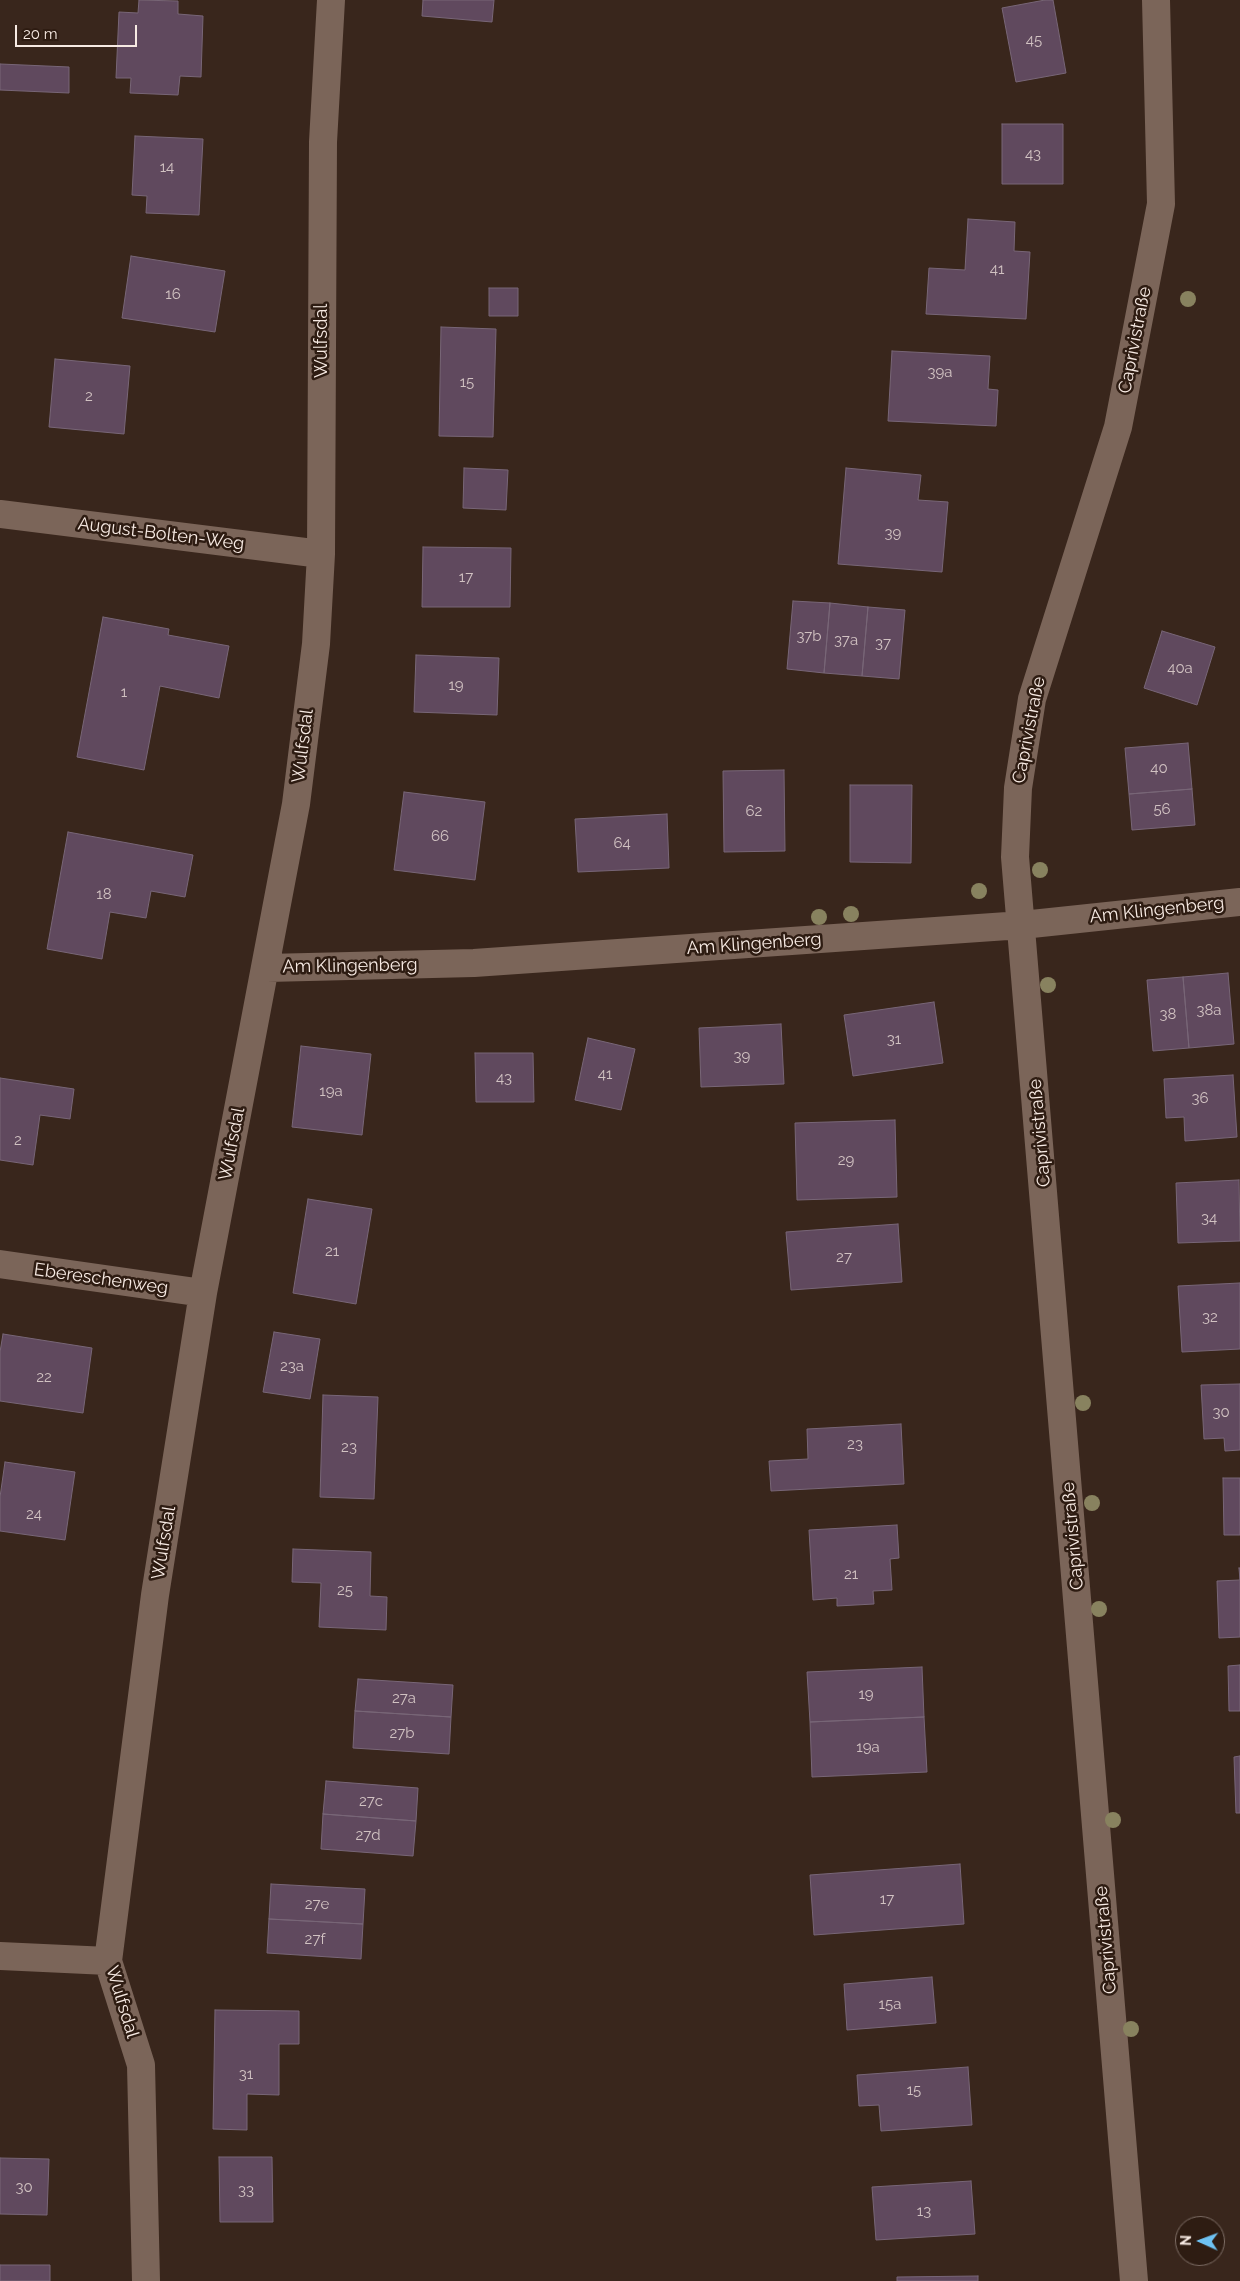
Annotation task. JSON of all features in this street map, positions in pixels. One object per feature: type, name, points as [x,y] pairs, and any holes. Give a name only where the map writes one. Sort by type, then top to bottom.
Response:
[{"type":"street","name":"Wulfsdal","points":[[146,2281],[141,2065],[108,1961],[155,1595],[203,1293],[267,968],[296,804],[316,644],[321,554],[324,142],[331,0]]},
{"type":"street","name":"Caprivistraße","points":[[1134,2281],[1015,857],[1018,788],[1032,700],[1118,427],[1161,204],[1156,0]]},
{"type":"street","name":"August-Bolten-Weg","points":[[0,514],[321,554]]},
{"type":"street","name":"Am Klingenberg","points":[[267,968],[474,963],[1022,925],[1240,902]]},
{"type":"street","name":"Ebereschenweg","points":[[0,1264],[203,1293]]},
{"type":"street","points":[[0,1956],[108,1961]]},
{"type":"building","points":[[139,0],[178,1],[178,14],[203,16],[201,77],[180,76],[178,95],[130,93],[131,78],[116,78],[119,12],[138,13]]},
{"type":"building","points":[[423,0],[494,0],[492,22],[422,16]]},
{"type":"building","points":[[1053,0],[1066,73],[1016,82],[1002,8]]},
{"type":"building","points":[[0,64],[69,67],[69,93],[0,90]]},
{"type":"building","points":[[1002,124],[1063,124],[1063,184],[1002,184]]},
{"type":"building","points":[[135,136],[203,139],[199,215],[146,213],[147,196],[132,195]]},
{"type":"building","points":[[968,219],[1015,222],[1014,251],[1030,252],[1026,319],[926,314],[929,268],[965,270]]},
{"type":"building","points":[[131,256],[225,271],[215,332],[122,318]]},
{"type":"building","points":[[489,288],[518,288],[518,316],[489,316]]},
{"type":"building","points":[[441,327],[496,329],[493,437],[439,436]]},
{"type":"building","points":[[892,351],[990,356],[988,389],[998,390],[996,426],[888,421]]},
{"type":"building","points":[[55,359],[130,366],[124,434],[49,427]]},
{"type":"building","points":[[464,468],[508,470],[506,510],[463,508]]},
{"type":"building","points":[[846,468],[921,475],[918,500],[948,502],[942,572],[838,564]]},
{"type":"building","points":[[423,547],[511,548],[510,607],[422,607]]},
{"type":"building","points":[[793,601],[830,603],[824,673],[787,669]]},
{"type":"building","points":[[830,603],[868,607],[862,676],[824,673]]},
{"type":"building","points":[[868,607],[905,610],[899,679],[862,676]]},
{"type":"building","points":[[103,617],[169,629],[168,635],[229,646],[219,698],[160,686],[144,770],[77,757]]},
{"type":"building","points":[[1162,631],[1215,647],[1197,705],[1144,688]]},
{"type":"building","points":[[416,655],[499,658],[497,715],[414,712]]},
{"type":"building","points":[[1188,743],[1192,789],[1129,794],[1125,748]]},
{"type":"building","points":[[784,770],[785,851],[724,852],[723,771]]},
{"type":"building","points":[[850,785],[912,785],[911,863],[850,862]]},
{"type":"building","points":[[1192,789],[1195,825],[1132,830],[1129,794]]},
{"type":"building","points":[[404,792],[485,802],[475,880],[394,870]]},
{"type":"building","points":[[667,814],[669,868],[578,872],[575,819]]},
{"type":"building","points":[[68,832],[193,855],[185,897],[151,891],[146,918],[110,912],[102,959],[47,949]]},
{"type":"building","points":[[1228,973],[1234,1044],[1189,1048],[1183,977]]},
{"type":"building","points":[[1183,977],[1189,1048],[1153,1051],[1147,980]]},
{"type":"building","points":[[934,1002],[943,1063],[853,1076],[844,1015]]},
{"type":"building","points":[[781,1024],[784,1084],[701,1087],[699,1028]]},
{"type":"building","points":[[588,1038],[635,1049],[621,1110],[575,1100]]},
{"type":"building","points":[[301,1046],[371,1054],[362,1135],[292,1127]]},
{"type":"building","points":[[475,1053],[533,1053],[534,1102],[476,1102]]},
{"type":"building","points":[[1233,1075],[1237,1137],[1185,1141],[1184,1117],[1166,1118],[1164,1079]]},
{"type":"building","points":[[0,1078],[74,1089],[70,1119],[40,1115],[33,1165],[0,1160]]},
{"type":"building","points":[[895,1120],[897,1197],[797,1200],[795,1123]]},
{"type":"building","points":[[1239,1180],[1240,1241],[1178,1243],[1176,1183]]},
{"type":"building","points":[[308,1199],[372,1209],[356,1304],[293,1293]]},
{"type":"building","points":[[898,1224],[902,1282],[791,1290],[786,1232]]},
{"type":"building","points":[[1240,1283],[1240,1349],[1182,1352],[1178,1286]]},
{"type":"building","points":[[274,1332],[320,1339],[310,1399],[263,1392]]},
{"type":"building","points":[[3,1334],[92,1348],[83,1413],[0,1401],[0,1352]]},
{"type":"building","points":[[1240,1384],[1240,1450],[1225,1451],[1224,1438],[1204,1439],[1201,1385]]},
{"type":"building","points":[[323,1395],[378,1397],[374,1499],[320,1497]]},
{"type":"building","points":[[901,1424],[904,1484],[771,1491],[769,1461],[808,1459],[807,1429]]},
{"type":"building","points":[[5,1462],[75,1472],[65,1540],[0,1531],[0,1497]]},
{"type":"building","points":[[1223,1478],[1240,1478],[1240,1535],[1224,1535]]},
{"type":"building","points":[[897,1525],[899,1558],[890,1559],[892,1590],[873,1591],[874,1604],[837,1606],[837,1598],[813,1600],[809,1530]]},
{"type":"building","points":[[293,1549],[371,1552],[370,1596],[387,1597],[386,1630],[319,1627],[321,1583],[292,1582]]},
{"type":"building","points":[[1240,1580],[1240,1637],[1219,1638],[1217,1581]]},
{"type":"building","points":[[1240,1665],[1240,1711],[1229,1711],[1228,1666]]},
{"type":"building","points":[[922,1667],[924,1717],[810,1722],[807,1672]]},
{"type":"building","points":[[358,1679],[453,1685],[451,1717],[355,1711]]},
{"type":"building","points":[[355,1711],[451,1717],[449,1754],[353,1748]]},
{"type":"building","points":[[924,1717],[927,1772],[812,1777],[810,1722]]},
{"type":"building","points":[[1240,1756],[1240,1813],[1236,1813],[1234,1757]]},
{"type":"building","points":[[326,1781],[418,1788],[416,1821],[323,1814]]},
{"type":"building","points":[[323,1814],[416,1821],[413,1856],[321,1849]]},
{"type":"building","points":[[960,1864],[964,1924],[814,1935],[810,1875]]},
{"type":"building","points":[[271,1884],[365,1889],[363,1924],[269,1919]]},
{"type":"building","points":[[269,1919],[363,1924],[361,1959],[267,1953]]},
{"type":"building","points":[[932,1977],[936,2023],[847,2030],[844,1984]]},
{"type":"building","points":[[215,2010],[299,2011],[299,2044],[279,2044],[279,2095],[247,2094],[247,2130],[213,2129]]},
{"type":"building","points":[[968,2067],[972,2125],[881,2131],[879,2105],[859,2106],[857,2075]]},
{"type":"building","points":[[219,2157],[272,2157],[273,2222],[220,2222]]},
{"type":"building","points":[[0,2158],[49,2159],[47,2215],[0,2214]]},
{"type":"building","points":[[971,2181],[975,2234],[876,2240],[872,2187]]},
{"type":"building","points":[[0,2265],[50,2265],[50,2281],[0,2281]]},
{"type":"building","points":[[978,2276],[978,2281],[897,2281],[897,2277]]}]
